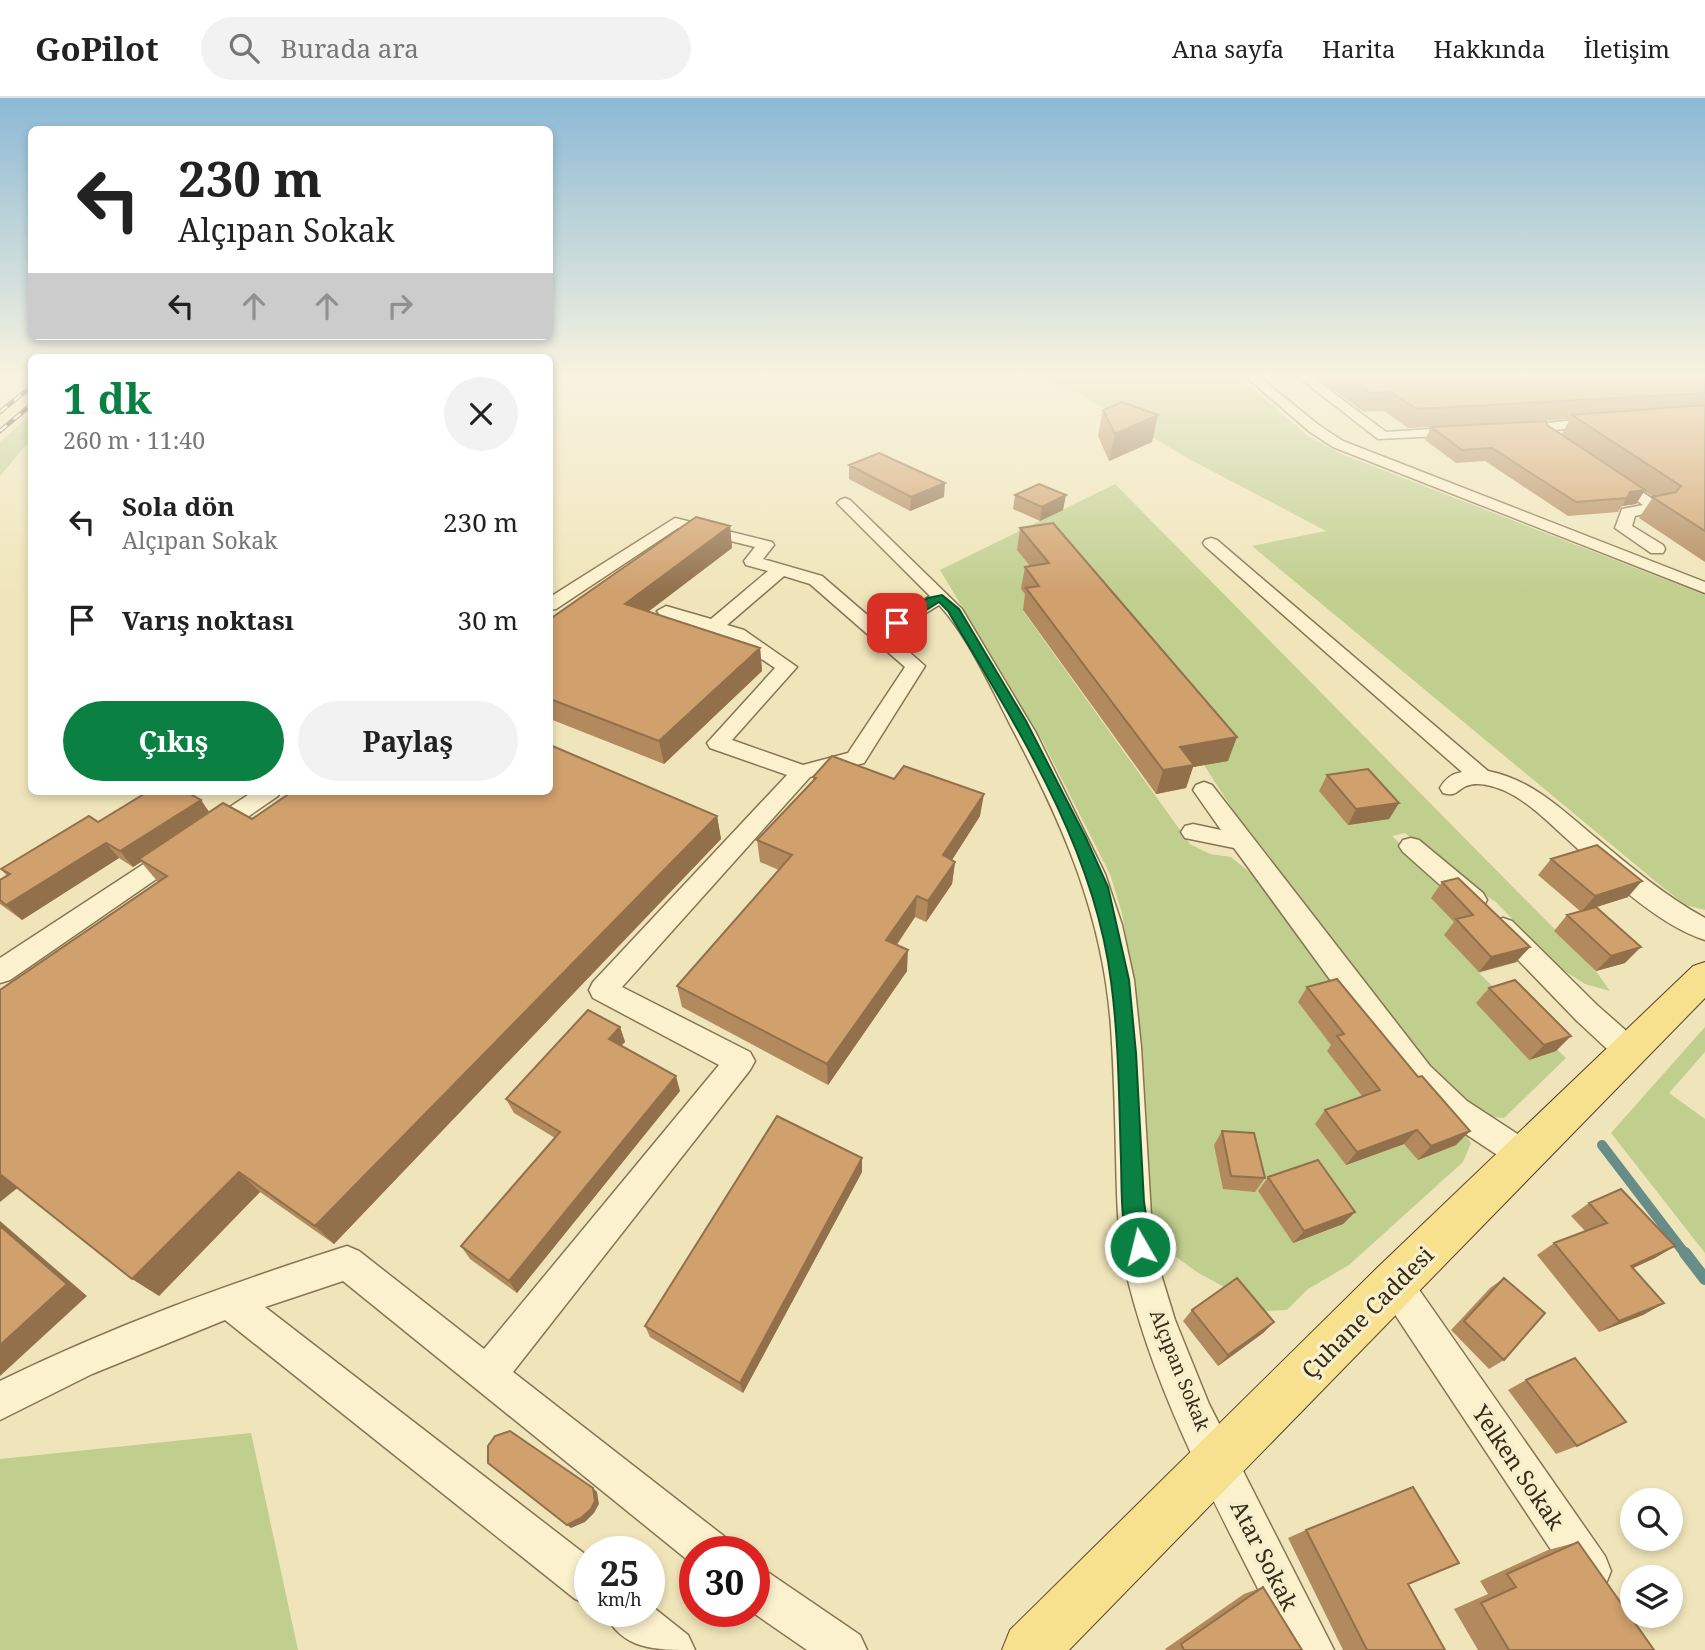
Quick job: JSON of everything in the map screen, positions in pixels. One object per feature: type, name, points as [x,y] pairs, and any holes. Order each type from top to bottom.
[{"type":"main road","name":"Çuhane Caddesi","points":[[1030,1650],[1394,1283],[1705,976]]},
{"type":"street","points":[[1349,448],[1705,589]]},
{"type":"street","points":[[1570,448],[1580,455]]},
{"type":"street","points":[[1602,470],[1657,507],[1628,512],[1623,528],[1657,549]]},
{"type":"street","name":"Alçıpan Sokak","points":[[845,503],[953,609],[1020,721],[1100,887],[1120,980],[1127,1053],[1133,1202],[1143,1269],[1170,1355],[1217,1461]]},
{"type":"street","points":[[487,1375],[740,1061],[603,990],[802,772],[856,758],[915,666],[816,580],[752,562],[765,545],[675,523],[553,603]]},
{"type":"street","points":[[1211,544],[1481,777]]},
{"type":"street","points":[[714,626],[780,570]]},
{"type":"street","points":[[879,634],[932,601],[942,598]]},
{"type":"street","points":[[666,611],[737,634],[787,667],[718,743],[802,772]]},
{"type":"street","points":[[1451,788],[1459,780],[1481,777],[1511,783],[1534,797],[1643,891],[1705,930]]},
{"type":"street","points":[[1204,790],[1424,1081],[1475,1125],[1525,1156]]},
{"type":"street","points":[[0,972],[264,795]]},
{"type":"street","points":[[1193,832],[1242,840]]},
{"type":"street","points":[[1411,846],[1483,908],[1587,1013],[1630,1052]]},
{"type":"street","points":[[0,1401],[80,1362],[229,1301],[347,1263],[690,1536]]},
{"type":"street","name":"Yelken Sokak","points":[[1394,1283],[1612,1604]]},
{"type":"street","points":[[229,1301],[574,1571]]},
{"type":"street","name":"Atar Sokak","points":[[1217,1461],[1312,1650]]},
{"type":"street","points":[[770,1599],[845,1650]]},
{"type":"street","points":[[644,1627],[673,1650]]},
{"type":"green space","points":[[0,448],[23,448],[0,476]]},
{"type":"green space","points":[[1171,448],[1330,448],[1705,595],[1705,910],[1686,905],[1661,886],[1252,546],[1326,531]]},
{"type":"green space","points":[[1115,484],[1596,971],[1610,991],[1585,984],[1558,967],[1496,902],[1446,870],[1405,833],[1392,836],[1525,960],[1479,973],[1566,1058],[1504,1118],[1486,1116],[1443,1085],[1251,838],[1204,765],[1228,760],[1046,586],[1022,589],[1036,609],[1023,611],[1190,844],[1210,854],[1231,857],[1258,879],[1348,1006],[1462,1128],[1471,1143],[1463,1162],[1349,1265],[1308,1289],[1287,1310],[1267,1311],[1197,1272],[1165,1249],[1152,1213],[1143,1147],[1135,1004],[1122,913],[1110,874],[1043,742],[940,570]]},
{"type":"green space","points":[[1705,1027],[1705,1052],[1669,1093],[1705,1119],[1705,1253],[1611,1133]]},
{"type":"green space","points":[[251,1433],[298,1650],[0,1650],[0,1459]]},
{"type":"building","points":[[1493,448],[1582,448],[1645,490],[1630,492],[1627,498],[1576,502]]},
{"type":"building","points":[[1623,448],[1705,448],[1705,531],[1652,497],[1676,492],[1681,486]]},
{"type":"building","points":[[879,453],[945,483],[911,497],[849,465]]},
{"type":"building","points":[[1039,484],[1066,495],[1042,507],[1015,495]]},
{"type":"building","points":[[696,517],[730,526],[625,604],[760,648],[659,741],[553,700],[553,617]]},
{"type":"building","points":[[1053,523],[1237,737],[1180,747],[1194,765],[1163,770],[1026,588],[1039,586],[1025,567],[1049,563],[1020,528]]},
{"type":"building","points":[[553,746],[717,816],[315,1226],[239,1172],[132,1279],[0,1174],[0,990],[167,876],[139,859],[223,803],[252,819],[287,795],[553,795]]},
{"type":"building","points":[[832,756],[894,779],[904,766],[984,794],[943,855],[955,862],[928,901],[917,896],[886,940],[908,950],[827,1064],[677,986],[792,855],[757,840],[816,778],[813,777]]},
{"type":"building","points":[[1368,769],[1399,803],[1356,809],[1327,775]]},
{"type":"building","points":[[142,795],[192,795],[201,800],[120,851],[106,843],[6,905],[0,900],[0,880],[10,874],[1,869],[89,816],[98,822]]},
{"type":"building","points":[[1597,845],[1642,881],[1595,896],[1551,859]]},
{"type":"building","points":[[1458,878],[1530,947],[1491,957],[1456,919],[1473,915],[1442,882]]},
{"type":"building","points":[[1596,907],[1641,947],[1611,956],[1567,915]]},
{"type":"building","points":[[1337,979],[1418,1077],[1422,1076],[1470,1131],[1431,1146],[1417,1130],[1357,1152],[1325,1110],[1380,1090],[1337,1036],[1344,1034],[1307,987]]},
{"type":"building","points":[[1515,980],[1571,1036],[1544,1045],[1489,988]]},
{"type":"building","points":[[588,1010],[620,1027],[609,1039],[676,1076],[509,1281],[461,1246],[560,1132],[506,1099]]},
{"type":"building","points":[[777,1116],[862,1158],[740,1383],[645,1326]]},
{"type":"building","points":[[1222,1131],[1254,1133],[1265,1178],[1231,1176]]},
{"type":"building","points":[[1318,1160],[1355,1212],[1304,1231],[1268,1177]]},
{"type":"building","points":[[1621,1189],[1675,1246],[1631,1266],[1664,1303],[1619,1321],[1554,1243],[1607,1223],[1589,1203]]},
{"type":"building","points":[[0,1226],[67,1284],[0,1345]]},
{"type":"building","points":[[1237,1278],[1274,1322],[1228,1355],[1192,1310]]},
{"type":"building","points":[[1504,1278],[1545,1313],[1504,1360],[1464,1321]]},
{"type":"building","points":[[1575,1358],[1626,1422],[1577,1446],[1526,1380]]},
{"type":"building","points":[[510,1431],[593,1488],[595,1501],[591,1509],[567,1525],[488,1463],[488,1446],[495,1436]]},
{"type":"building","points":[[1413,1487],[1459,1563],[1408,1584],[1445,1650],[1367,1650],[1306,1530]]},
{"type":"building","points":[[1578,1542],[1620,1602],[1620,1628],[1639,1628],[1654,1650],[1509,1650],[1481,1603],[1516,1587],[1507,1574]]},
{"type":"building","points":[[1263,1587],[1302,1650],[1184,1650],[1181,1644]]},
{"type":"waterway","points":[[1602,1145],[1686,1255]]},
{"type":"waterway","points":[[1685,1253],[1705,1279]]},
{"type":"route","points":[[897,623],[932,601],[942,598],[953,609],[1020,721],[1100,887],[1111,927],[1120,980],[1127,1053],[1133,1202],[1140,1247]]}]
